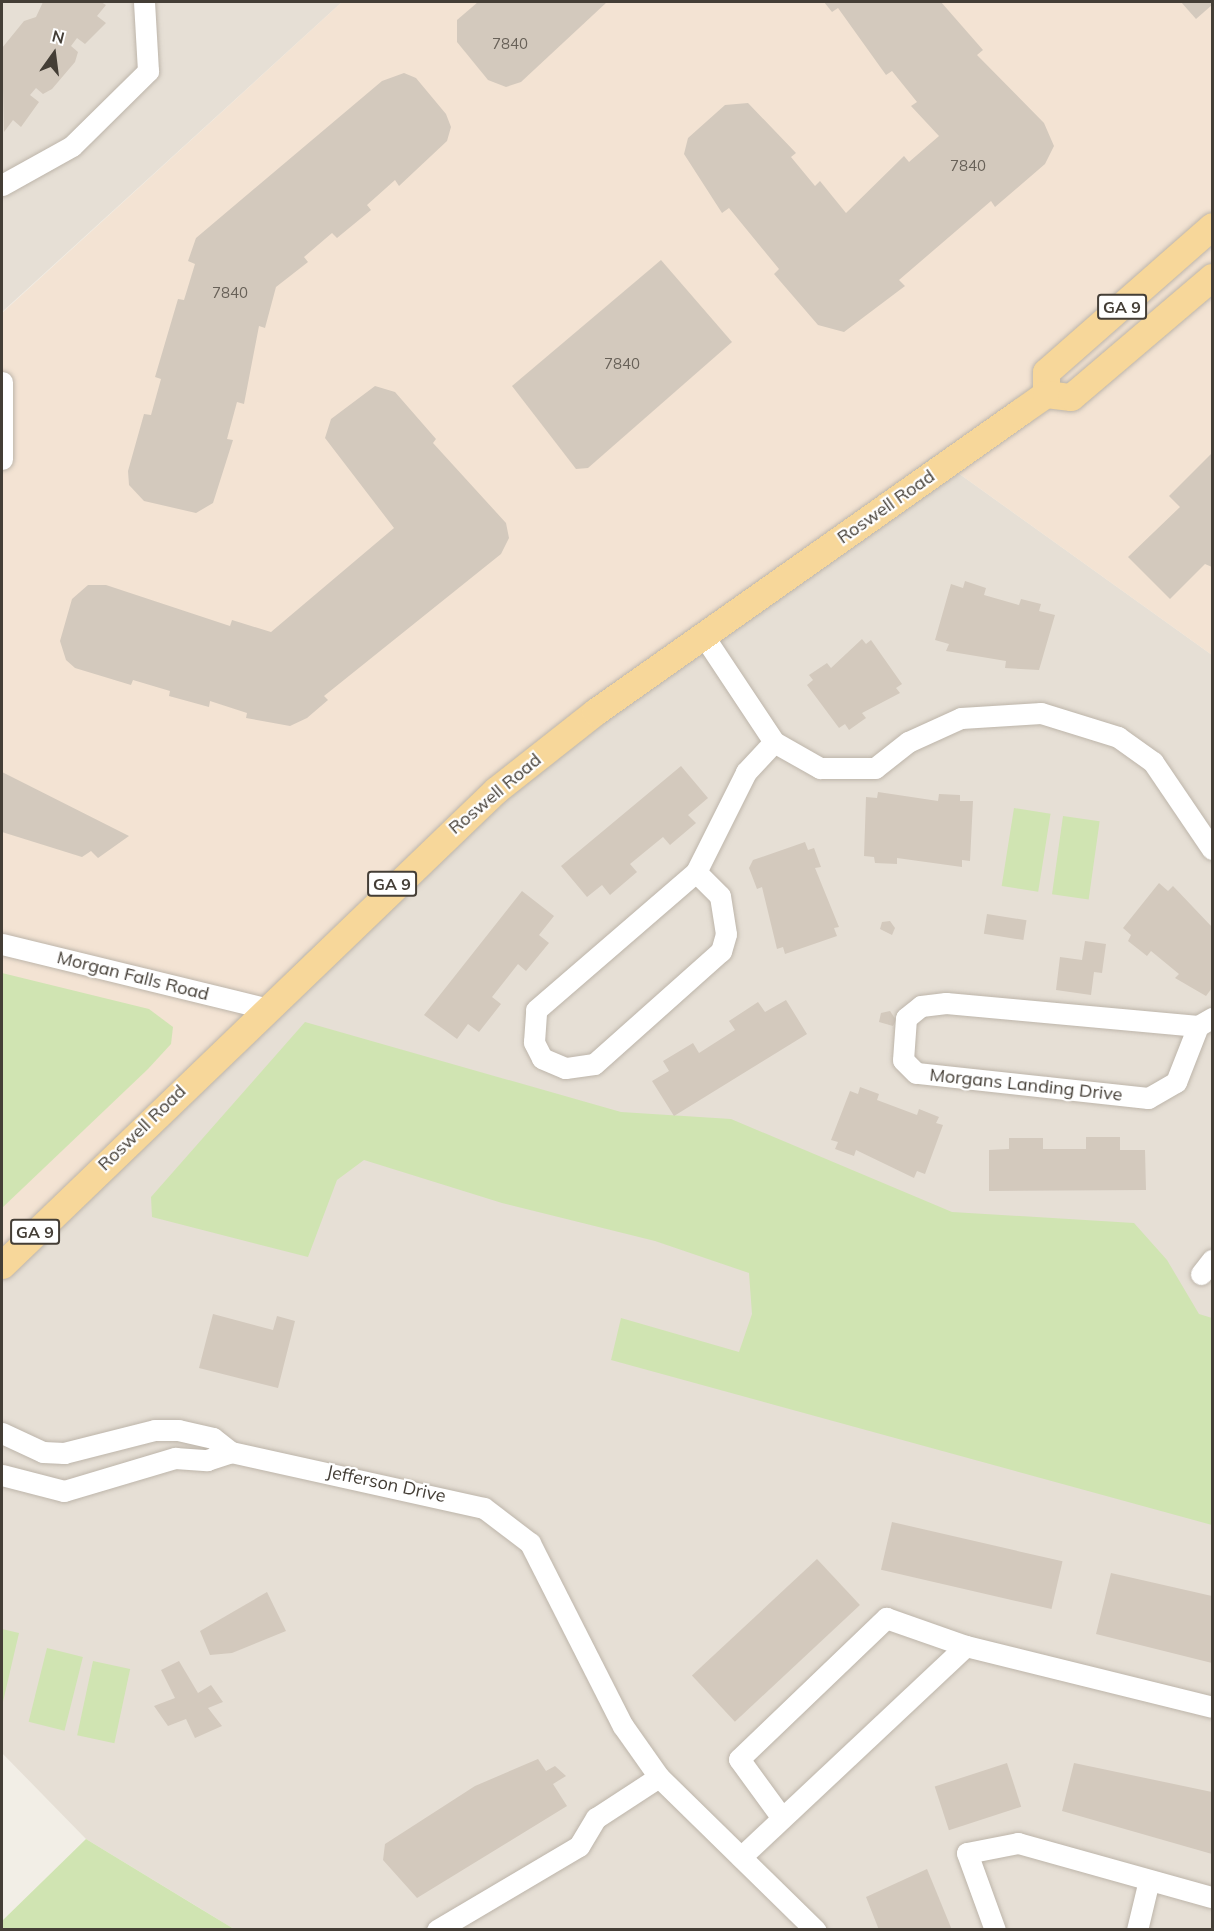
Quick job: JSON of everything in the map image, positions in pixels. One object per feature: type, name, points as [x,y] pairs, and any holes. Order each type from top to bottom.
[{"type":"main road","name":"GA 9","points":[[1212,226],[1046,372],[1046,394],[1071,397],[1212,277]]},
{"type":"main road","name":"Roswell Road","points":[[2,1265],[264,1008],[496,790],[703,635],[1046,394]]},
{"type":"street","points":[[2,185],[72,146],[148,71],[144,2]]},
{"type":"street","points":[[2,382],[2,459]]},
{"type":"street","points":[[703,635],[774,742],[820,768],[875,768],[908,742],[961,718],[1041,713],[1118,737],[1153,762],[1212,849]]},
{"type":"street","points":[[696,872],[720,897],[726,934],[721,951],[594,1064],[566,1068],[542,1058],[534,1042],[536,1010],[696,872],[746,772],[774,742]]},
{"type":"street","name":"Morgan Falls Road","points":[[2,944],[264,1008]]},
{"type":"street","name":"Morgans Landing Drive","points":[[946,1003],[1205,1022],[1176,1082],[1148,1098],[916,1073],[903,1060],[906,1018],[921,1006],[946,1003]]},
{"type":"street","name":"Jefferson Drive","points":[[2,1433],[43,1452],[64,1454],[155,1430],[178,1430],[213,1438],[231,1452],[484,1508],[530,1543],[623,1726],[659,1777]]},
{"type":"street","name":"Jefferson Drive","points":[[2,1475],[64,1491],[175,1458],[207,1460],[231,1452]]},
{"type":"street","points":[[782,1818],[738,1759],[886,1618],[966,1646],[1212,1707]]},
{"type":"street","points":[[741,1857],[966,1646]]},
{"type":"street","points":[[437,1929],[579,1846],[596,1818],[659,1777],[815,1929]]},
{"type":"street","points":[[995,1929],[967,1853],[1018,1843],[1212,1897]]},
{"type":"street","points":[[1137,1929],[1149,1880]]},
{"type":"shaded area","points":[[2,2],[342,2],[2,312]]},
{"type":"shaded area","points":[[342,2],[1212,2],[1212,655],[933,455],[304,954],[135,1151],[2,1272],[2,313]]},
{"type":"shaded area","points":[[933,455],[1212,655],[1212,1929],[234,1929],[86,1839],[2,1753],[2,1272],[135,1151],[304,954]]},
{"type":"green space","points":[[1014,808],[1051,814],[1038,892],[1002,886]]},
{"type":"green space","points":[[1063,816],[1100,821],[1089,899],[1052,894]]},
{"type":"green space","points":[[2,973],[149,1009],[173,1027],[171,1044],[148,1069],[2,1208]]},
{"type":"green space","points":[[305,1022],[621,1112],[731,1119],[952,1212],[1134,1223],[1167,1260],[1199,1314],[1212,1318],[1212,1525],[611,1360],[621,1318],[739,1352],[752,1314],[749,1273],[655,1241],[502,1203],[364,1160],[337,1180],[308,1257],[152,1217],[151,1197]]},
{"type":"green space","points":[[2,1629],[19,1633],[2,1706]]},
{"type":"green space","points":[[47,1648],[83,1657],[65,1731],[29,1722]]},
{"type":"green space","points":[[93,1661],[130,1669],[114,1743],[77,1735]]},
{"type":"green space","points":[[86,1839],[234,1929],[2,1929],[2,1921]]},
{"type":"building","points":[[43,2],[101,2],[106,5],[97,16],[106,23],[85,44],[77,38],[71,46],[78,52],[75,62],[52,89],[43,94],[36,88],[30,95],[39,102],[21,127],[13,120],[4,132],[2,48],[24,21],[36,17]]},
{"type":"building","points":[[478,2],[607,2],[521,82],[506,87],[488,80],[457,42],[457,20]]},
{"type":"building","points":[[824,2],[941,2],[983,50],[977,55],[1044,123],[1054,146],[1045,164],[995,207],[991,201],[899,280],[905,286],[844,332],[818,325],[774,274],[779,269],[729,208],[722,213],[684,154],[688,138],[725,105],[748,103],[796,153],[791,157],[815,186],[820,181],[846,213],[904,156],[909,162],[939,136],[911,106],[917,102],[892,71],[886,75],[838,8],[832,12]]},
{"type":"building","points":[[1181,2],[1212,2],[1212,5],[1196,19]]},
{"type":"building","points":[[404,73],[416,78],[446,114],[451,127],[447,141],[399,186],[395,180],[367,205],[371,210],[337,238],[332,233],[304,257],[308,262],[276,287],[265,328],[259,326],[244,404],[237,402],[227,439],[233,440],[213,503],[196,513],[144,501],[129,485],[128,471],[144,414],[151,415],[161,379],[155,377],[178,299],[184,300],[195,264],[188,261],[196,238],[382,81]]},
{"type":"building","points":[[661,260],[732,342],[588,468],[576,469],[512,386]]},
{"type":"building","points":[[375,386],[395,392],[436,439],[433,443],[506,523],[509,538],[501,554],[324,696],[328,700],[307,718],[290,726],[246,718],[247,713],[210,701],[209,707],[169,696],[170,691],[133,680],[131,685],[75,668],[66,660],[60,641],[72,599],[88,585],[106,585],[230,626],[232,620],[271,632],[394,528],[325,438],[331,419]]},
{"type":"building","points":[[1212,453],[1212,567],[1205,564],[1170,599],[1128,557],[1180,507],[1169,496]]},
{"type":"building","points":[[965,581],[986,588],[984,595],[1019,605],[1021,599],[1041,604],[1039,611],[1055,615],[1039,670],[1005,668],[1006,661],[946,651],[949,644],[935,640],[951,584],[963,588]]},
{"type":"building","points":[[862,639],[866,644],[871,640],[902,684],[896,688],[900,693],[862,713],[866,718],[849,730],[845,724],[839,728],[807,685],[813,680],[809,675],[827,663],[831,668]]},
{"type":"building","points":[[681,766],[708,798],[688,815],[696,823],[670,845],[663,837],[630,864],[637,872],[610,895],[602,885],[587,897],[561,866]]},
{"type":"building","points":[[2,772],[129,836],[98,858],[91,851],[82,857],[2,832]]},
{"type":"building","points":[[878,792],[938,801],[939,794],[960,795],[960,801],[973,801],[970,861],[962,860],[962,867],[897,858],[897,864],[875,863],[874,857],[864,856],[866,797],[877,798]]},
{"type":"building","points":[[805,842],[808,850],[814,848],[821,867],[815,868],[839,927],[834,928],[837,936],[785,954],[783,947],[777,949],[762,887],[757,889],[749,868],[753,860]]},
{"type":"building","points":[[1159,883],[1168,891],[1173,886],[1212,927],[1212,988],[1206,996],[1175,978],[1179,974],[1151,951],[1147,956],[1128,941],[1131,935],[1123,928]]},
{"type":"building","points":[[522,891],[554,916],[539,935],[549,943],[526,971],[518,964],[492,997],[501,1004],[479,1032],[468,1024],[457,1039],[424,1015]]},
{"type":"building","points":[[987,914],[1027,920],[1023,940],[984,934]]},
{"type":"building","points":[[890,921],[895,928],[892,935],[880,929],[882,922]]},
{"type":"building","points":[[1085,941],[1106,944],[1102,973],[1094,972],[1091,995],[1056,990],[1060,957],[1082,960]]},
{"type":"building","points":[[786,1000],[807,1034],[674,1116],[652,1081],[669,1071],[663,1061],[693,1043],[699,1053],[735,1030],[729,1021],[758,1002],[765,1012]]},
{"type":"building","points":[[890,1011],[896,1020],[893,1026],[879,1022],[881,1013]]},
{"type":"building","points":[[860,1087],[879,1094],[877,1100],[917,1115],[919,1109],[939,1117],[936,1123],[943,1125],[925,1174],[917,1171],[914,1178],[856,1150],[854,1156],[835,1149],[838,1142],[831,1140],[850,1091],[858,1094]]},
{"type":"building","points":[[1086,1137],[1120,1137],[1120,1150],[1145,1150],[1146,1190],[989,1191],[989,1150],[1009,1149],[1009,1138],[1043,1138],[1043,1149],[1086,1149]]},
{"type":"building","points":[[213,1314],[273,1330],[277,1316],[295,1321],[278,1388],[199,1368]]},
{"type":"building","points":[[892,1522],[1063,1561],[1051,1609],[881,1570]]},
{"type":"building","points":[[817,1559],[860,1605],[735,1722],[692,1676]]},
{"type":"building","points":[[1111,1573],[1212,1596],[1212,1663],[1096,1634]]},
{"type":"building","points":[[267,1592],[286,1631],[232,1653],[210,1655],[200,1631]]},
{"type":"building","points":[[179,1661],[198,1693],[211,1685],[223,1702],[208,1708],[222,1726],[195,1738],[186,1719],[168,1726],[154,1706],[175,1698],[161,1670]]},
{"type":"building","points":[[538,1759],[546,1771],[555,1766],[566,1776],[553,1784],[567,1806],[417,1898],[383,1860],[385,1844],[475,1786]]},
{"type":"building","points":[[1007,1763],[1021,1807],[949,1830],[935,1786]]},
{"type":"building","points":[[1074,1763],[1212,1792],[1212,1854],[1062,1811]]},
{"type":"building","points":[[927,1869],[952,1930],[879,1930],[866,1897]]}]
